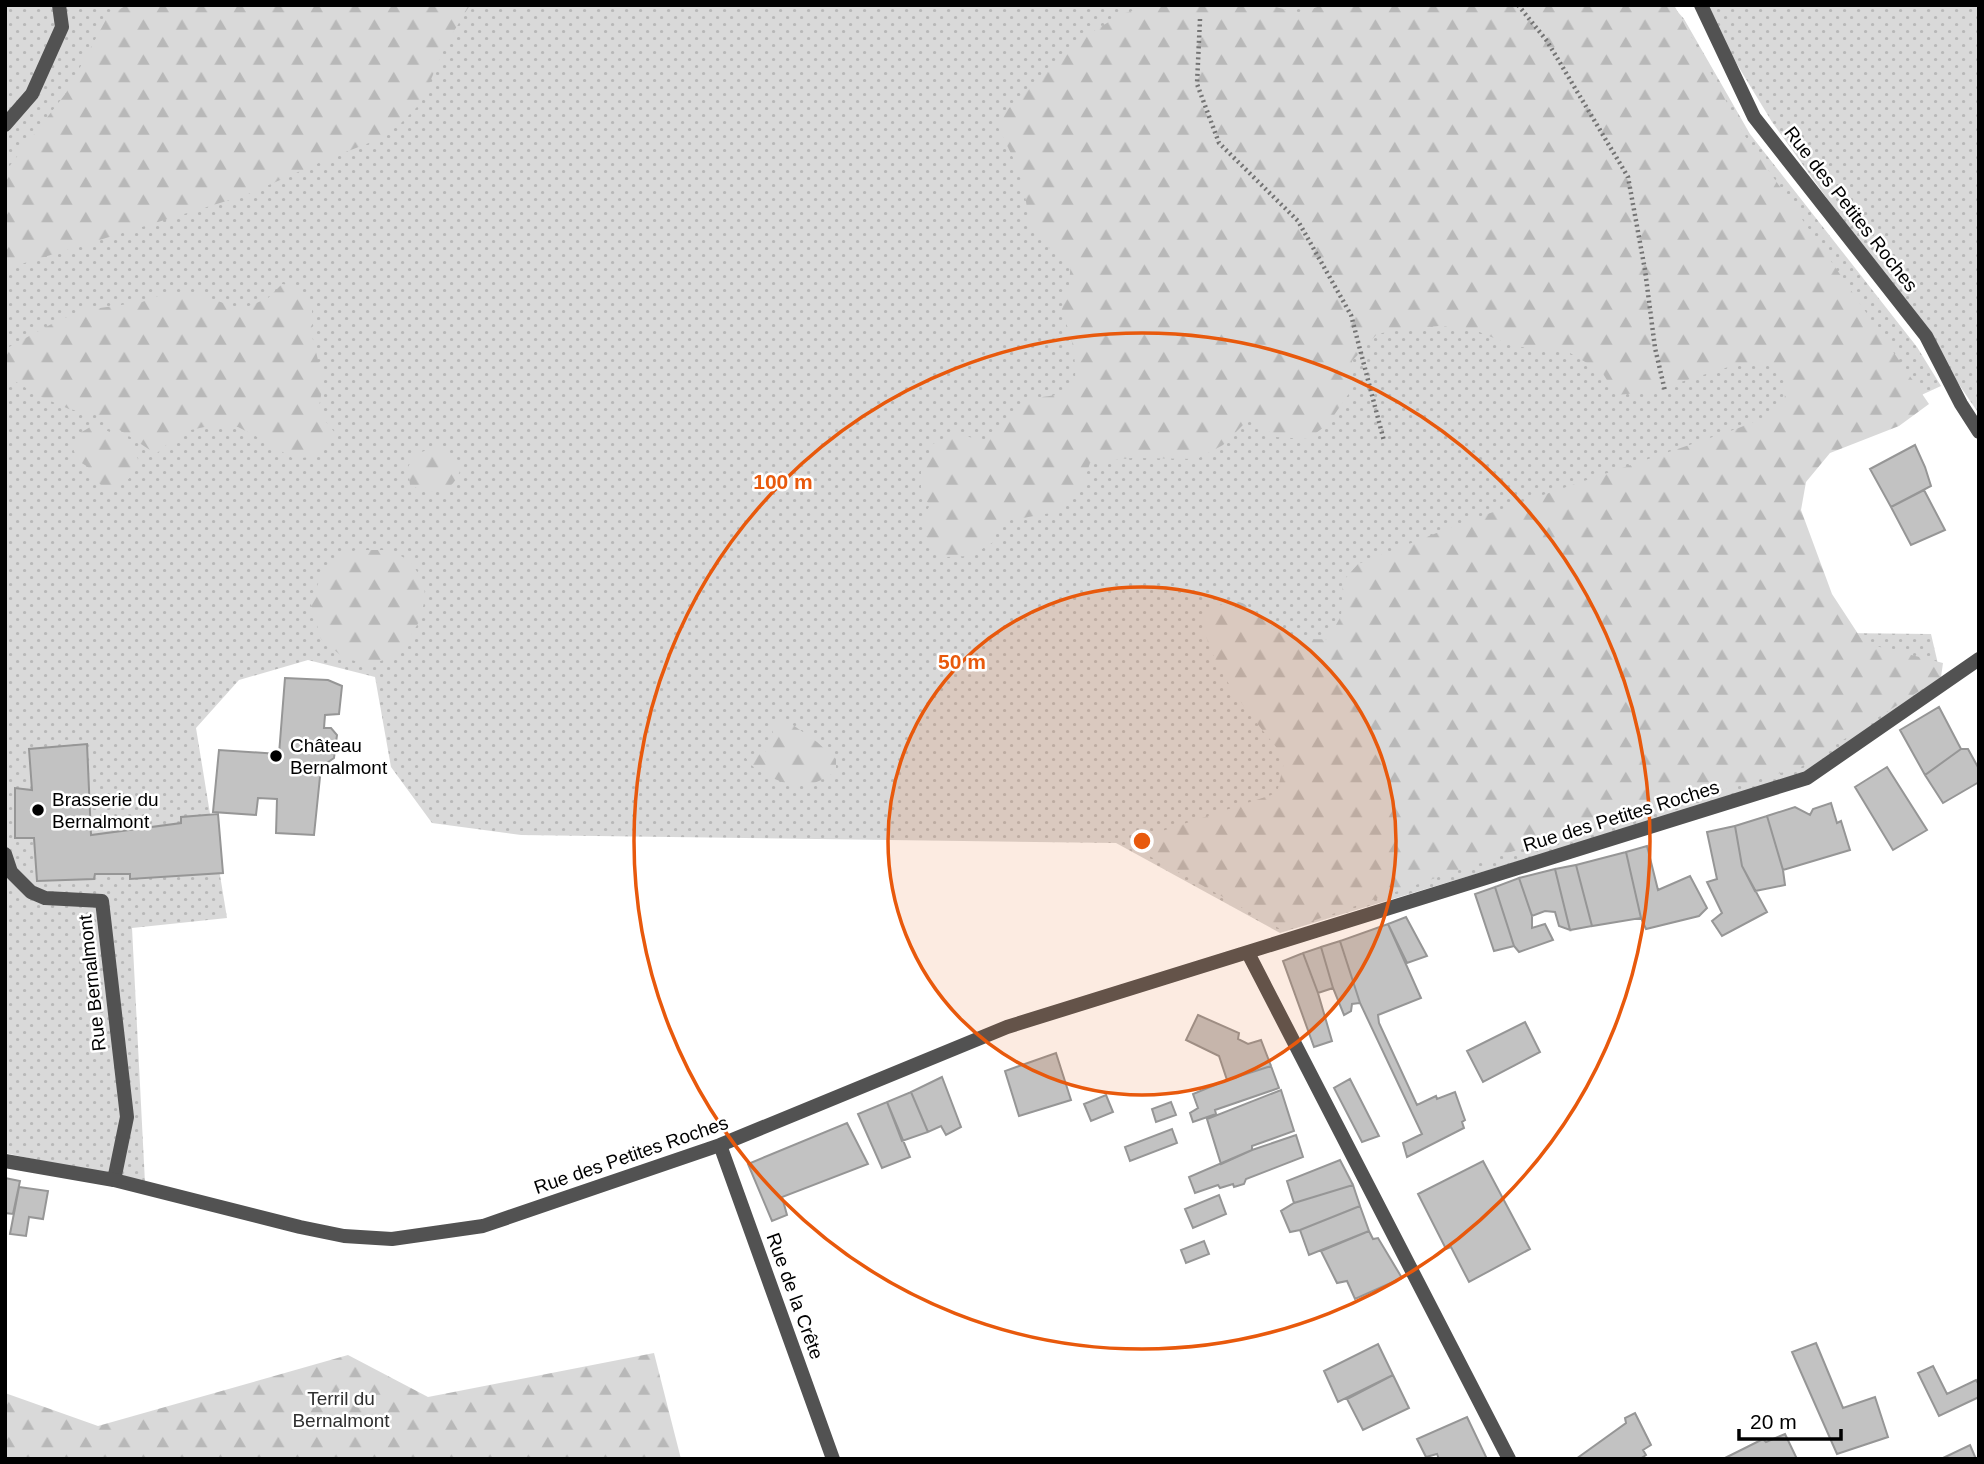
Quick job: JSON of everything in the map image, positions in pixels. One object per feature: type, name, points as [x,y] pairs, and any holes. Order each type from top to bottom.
[{"type":"street","points":[[5,125],[32,94],[37,83],[62,27],[59,5]]},
{"type":"street","name":"Rue des Petites Roches","points":[[1701,5],[1754,117],[1926,335],[1961,404],[1979,432]]},
{"type":"street","name":"Rue des Petites Roches","points":[[5,1161],[114,1180],[344,1236],[392,1239],[483,1226],[720,1146],[1007,1027],[1807,778],[1979,659]]},
{"type":"street","name":"Rue Bernalmont","points":[[5,854],[11,872],[30,892],[45,898],[103,901],[127,1117],[114,1180]]},
{"type":"street","points":[[1248,953],[1509,1459]]},
{"type":"street","name":"Rue de la Crête","points":[[720,1146],[833,1459]]},
{"type":"path","points":[[1518,5],[1547,41],[1628,177],[1645,270],[1655,348],[1665,391]]},
{"type":"path","points":[[1200,19],[1197,84],[1219,143],[1298,221],[1351,315],[1384,441]]},
{"type":"green space","points":[[5,5],[1672,5],[1684,19],[1750,134],[1917,347],[1941,386],[1797,452],[1789,580],[1839,633],[1931,634],[1941,677],[1804,775],[1280,933],[1116,843],[521,835],[432,823],[391,767],[375,677],[308,660],[239,680],[196,728],[227,918],[132,928],[145,1183],[5,1153]]},
{"type":"green space","points":[[127,5],[470,5],[446,44],[421,103],[398,126],[369,143],[246,195],[5,269],[5,172],[66,93],[108,16]]},
{"type":"green space","points":[[1150,5],[1267,5],[1300,13],[1323,5],[1674,5],[1745,136],[1929,404],[1899,426],[1830,453],[1806,482],[1801,510],[1832,594],[1864,643],[1943,663],[1941,677],[1801,767],[1504,854],[1284,931],[1126,843],[1277,793],[1285,758],[1234,692],[1214,657],[1201,618],[1218,606],[1231,601],[1238,602],[1253,609],[1285,633],[1303,638],[1328,639],[1341,616],[1343,581],[1358,564],[1467,521],[1766,417],[1784,404],[1787,375],[1767,362],[1738,364],[1649,392],[1616,395],[1602,372],[1570,353],[1513,346],[1472,329],[1439,326],[1377,334],[1352,361],[1352,389],[1328,424],[1308,439],[1275,437],[1252,416],[1223,445],[1197,459],[1132,458],[1090,463],[1081,490],[1056,512],[1000,522],[992,543],[970,556],[947,557],[933,548],[926,536],[922,519],[930,505],[921,495],[921,470],[933,444],[955,432],[981,441],[999,432],[1009,414],[1029,399],[1056,395],[1075,383],[1073,346],[1061,312],[1069,286],[1071,260],[1049,248],[1029,221],[1022,176],[995,121],[1087,35],[1122,14]]},
{"type":"green space","points":[[1701,5],[1979,5],[1979,414],[1772,122]]},
{"type":"green space","points":[[282,284],[297,286],[312,306],[312,336],[324,379],[318,412],[336,434],[316,456],[294,459],[238,427],[209,426],[181,432],[156,454],[97,415],[69,409],[39,396],[5,375],[7,348],[59,320],[86,310],[142,302],[166,293],[199,295],[242,309],[268,298]]},
{"type":"green space","points":[[92,426],[104,429],[128,442],[138,459],[128,479],[107,490],[94,479],[88,467],[77,460],[73,448],[80,433]]},
{"type":"green space","points":[[437,447],[457,459],[461,468],[453,484],[434,492],[410,485],[408,467],[415,454]]},
{"type":"green space","points":[[356,550],[391,550],[411,562],[424,583],[425,599],[419,622],[399,654],[370,665],[344,658],[321,639],[311,604],[320,578],[338,558]]},
{"type":"green space","points":[[769,723],[790,723],[817,742],[836,759],[836,771],[810,784],[794,785],[777,780],[755,768],[746,758],[769,750],[774,735]]},
{"type":"green space","name":"Terril du Bernalmont","points":[[654,1353],[681,1459],[5,1459],[5,1393],[98,1426],[348,1355],[428,1397]]},
{"type":"building","points":[[1915,445],[1931,486],[1891,507],[1870,469]]},
{"type":"building","points":[[1924,490],[1945,530],[1911,545],[1891,507]]},
{"type":"building","name":"Château Bernalmont","points":[[285,678],[328,680],[342,686],[339,714],[325,715],[324,728],[331,728],[337,735],[334,758],[321,767],[314,835],[276,833],[277,799],[258,798],[256,815],[213,812],[219,750],[279,754]]},
{"type":"building","points":[[1939,707],[1961,749],[1925,775],[1900,730]]},
{"type":"building","points":[[87,744],[91,835],[181,823],[181,817],[218,814],[223,873],[130,879],[130,874],[95,874],[94,879],[37,881],[34,838],[15,838],[15,788],[32,790],[29,749]]},
{"type":"building","points":[[1961,749],[1968,749],[1979,769],[1979,782],[1943,803],[1925,775]]},
{"type":"building","points":[[1887,767],[1927,830],[1893,850],[1855,787]]},
{"type":"building","points":[[1831,803],[1837,823],[1841,821],[1850,850],[1783,870],[1767,816],[1795,807],[1810,815],[1813,809]]},
{"type":"building","points":[[1767,816],[1785,885],[1755,891],[1742,866],[1735,826]]},
{"type":"building","points":[[1735,826],[1742,866],[1767,912],[1722,936],[1712,921],[1722,913],[1707,882],[1717,879],[1707,832]]},
{"type":"building","points":[[1647,846],[1658,890],[1690,876],[1707,908],[1699,916],[1646,929],[1626,852]]},
{"type":"building","points":[[1626,852],[1641,918],[1592,926],[1576,865]]},
{"type":"building","points":[[1576,865],[1592,926],[1570,930],[1555,869]]},
{"type":"building","points":[[1555,869],[1570,930],[1559,926],[1555,912],[1545,911],[1532,916],[1519,878]]},
{"type":"building","points":[[1519,878],[1532,916],[1532,928],[1545,924],[1553,940],[1519,952],[1514,946],[1495,887]]},
{"type":"building","points":[[1495,887],[1514,946],[1494,951],[1475,894]]},
{"type":"building","points":[[1406,917],[1427,956],[1407,963],[1388,924]]},
{"type":"building","points":[[1388,924],[1421,998],[1378,1015],[1379,1023],[1417,1105],[1436,1096],[1437,1099],[1455,1092],[1465,1120],[1462,1122],[1464,1128],[1407,1157],[1403,1143],[1422,1134],[1360,1003],[1340,941]]},
{"type":"building","points":[[1340,941],[1360,1003],[1352,1004],[1351,1011],[1344,1015],[1321,947]]},
{"type":"building","points":[[1321,947],[1333,988],[1318,993],[1303,953]]},
{"type":"building","points":[[1303,953],[1332,1041],[1314,1047],[1283,961]]},
{"type":"building","points":[[1198,1015],[1239,1033],[1238,1039],[1248,1044],[1261,1040],[1271,1066],[1227,1080],[1219,1056],[1186,1040]]},
{"type":"building","points":[[1525,1022],[1540,1052],[1483,1082],[1467,1051]]},
{"type":"building","points":[[1056,1053],[1071,1100],[1019,1116],[1005,1071]]},
{"type":"building","points":[[1271,1066],[1279,1088],[1215,1110],[1216,1114],[1193,1122],[1190,1113],[1198,1108],[1193,1094]]},
{"type":"building","points":[[942,1077],[961,1127],[946,1135],[941,1126],[928,1132],[911,1092]]},
{"type":"building","points":[[1350,1079],[1379,1136],[1362,1142],[1334,1088]]},
{"type":"building","points":[[1281,1090],[1294,1131],[1252,1146],[1252,1150],[1221,1164],[1207,1119]]},
{"type":"building","points":[[911,1092],[928,1132],[902,1141],[887,1102]]},
{"type":"building","points":[[1106,1095],[1113,1112],[1091,1121],[1084,1104]]},
{"type":"building","points":[[887,1102],[910,1157],[882,1168],[858,1114]]},
{"type":"building","points":[[1171,1102],[1176,1115],[1156,1122],[1152,1109]]},
{"type":"building","points":[[847,1123],[868,1164],[782,1197],[787,1215],[772,1221],[748,1164]]},
{"type":"building","points":[[1172,1129],[1177,1143],[1130,1161],[1125,1147]]},
{"type":"building","points":[[1296,1135],[1303,1157],[1246,1179],[1244,1184],[1220,1188],[1218,1185],[1195,1193],[1189,1177],[1252,1150]]},
{"type":"building","points":[[1340,1160],[1353,1185],[1294,1203],[1287,1181]]},
{"type":"building","points":[[1483,1161],[1530,1249],[1469,1282],[1451,1247],[1446,1249],[1418,1194]]},
{"type":"building","points":[[5,1178],[20,1181],[13,1214],[5,1213]]},
{"type":"building","points":[[1353,1185],[1360,1206],[1290,1232],[1281,1211],[1294,1203]]},
{"type":"building","points":[[19,1187],[48,1191],[43,1219],[29,1217],[26,1236],[10,1234]]},
{"type":"building","points":[[1219,1195],[1226,1214],[1193,1228],[1185,1209]]},
{"type":"building","points":[[1360,1206],[1369,1231],[1309,1255],[1300,1230]]},
{"type":"building","points":[[1369,1231],[1373,1239],[1378,1238],[1402,1278],[1355,1299],[1347,1281],[1337,1283],[1321,1251]]},
{"type":"building","points":[[1204,1241],[1209,1254],[1186,1263],[1181,1250]]},
{"type":"building","points":[[1816,1343],[1843,1408],[1875,1397],[1888,1437],[1837,1454],[1792,1352]]},
{"type":"building","points":[[1378,1344],[1393,1375],[1338,1402],[1324,1371]]},
{"type":"building","points":[[1933,1366],[1947,1394],[1976,1380],[1979,1397],[1939,1416],[1918,1373]]},
{"type":"building","points":[[1393,1375],[1409,1408],[1363,1430],[1347,1399]]},
{"type":"building","points":[[1635,1413],[1651,1445],[1643,1450],[1646,1455],[1640,1459],[1576,1459],[1626,1423],[1625,1418]]},
{"type":"building","points":[[1467,1417],[1487,1459],[1439,1459],[1437,1454],[1426,1457],[1417,1439]]},
{"type":"building","points":[[1785,1434],[1797,1459],[1723,1459],[1763,1439],[1766,1442]]},
{"type":"building","points":[[1970,1445],[1976,1459],[1941,1459]]},
{"type":"place","name":"Château Bernalmont","points":[[276,756]]},
{"type":"place","name":"Brasserie du Bernalmont","points":[[38,810]]}]
